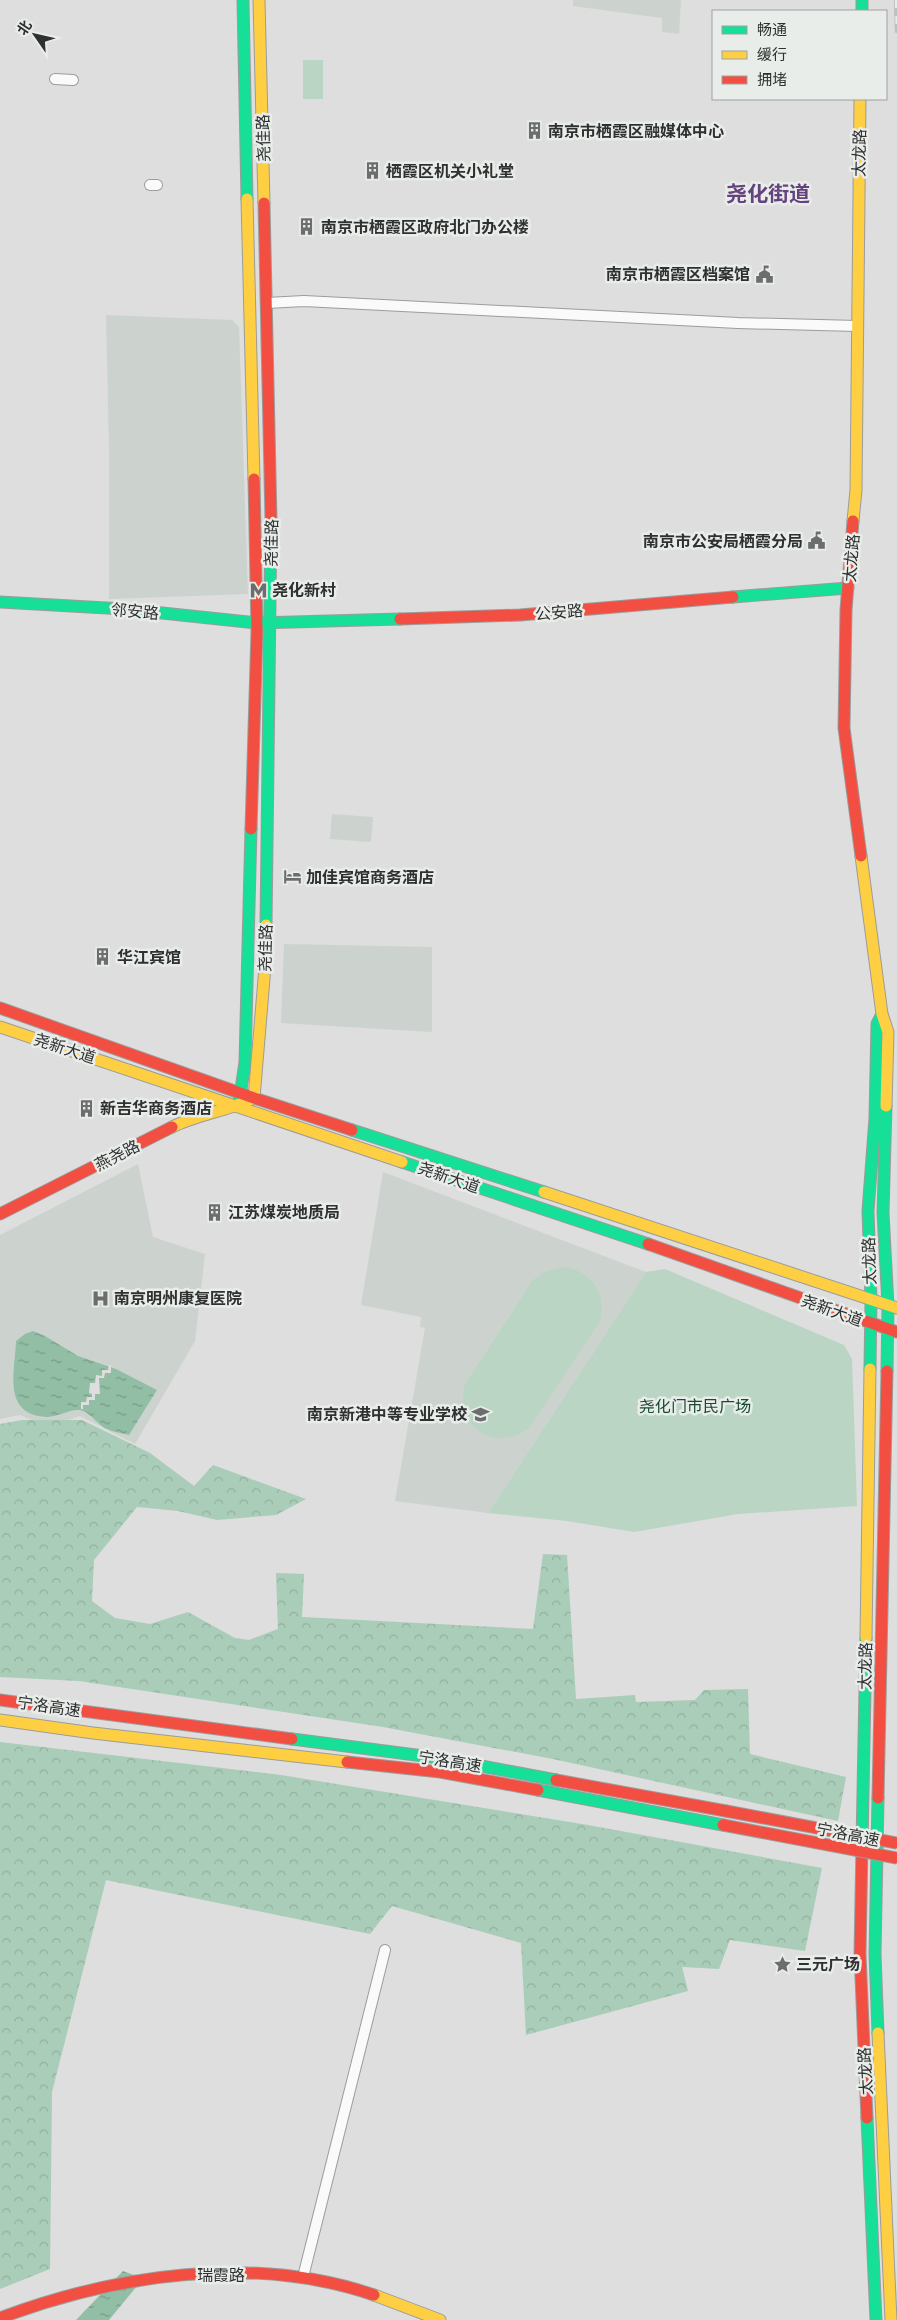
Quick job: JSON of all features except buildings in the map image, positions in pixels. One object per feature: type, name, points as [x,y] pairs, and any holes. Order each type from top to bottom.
[{"type":"main road","name":"尧佳路","points":[[238,1106],[242,1093],[245,1062],[257,623],[243,0]]},
{"type":"main road","name":"尧佳路","points":[[254,1098],[265,966],[271,512],[259,0]]},
{"type":"main road","name":"太龙路","points":[[860,100],[856,490],[848,588],[844,728],[882,1014],[888,1032],[883,1213],[893,1307],[875,1954],[891,2320]]},
{"type":"main road","name":"公安路","points":[[270,623],[520,616],[848,588]]},
{"type":"main road","name":"邻安路","points":[[0,602],[124,609],[270,623]]},
{"type":"main road","name":"尧新大道","points":[[0,1008],[254,1098],[893,1307]]},
{"type":"main road","name":"太龙路","points":[[876,2320],[860,1954],[871,1299],[868,1211],[875,1118],[877,1024],[882,1014]]},
{"type":"main road","name":"尧新大道","points":[[0,1027],[666,1250],[870,1324],[892,1330]]},
{"type":"main road","points":[[238,1106],[254,1098]]},
{"type":"main road","name":"燕尧路","points":[[0,1214],[188,1119],[238,1106]]},
{"type":"main road","name":"宁洛高速","points":[[0,1700],[439,1758],[897,1843]]},
{"type":"main road","name":"宁洛高速","points":[[0,1720],[93,1733],[440,1772],[897,1858]]},
{"type":"main road","points":[[0,1728],[93,1733]]},
{"type":"main road","name":"瑞霞路","points":[[0,2318],[48,2302],[153,2278],[226,2274],[303,2277],[388,2301],[440,2320]]},
{"type":"street","points":[[55,79],[73,80]]},
{"type":"street","points":[[267,303],[304,301],[708,322],[857,326]]},
{"type":"street","points":[[303,2277],[385,1950]]},
{"type":"shaded area","points":[[573,0],[681,0],[679,34],[662,32],[662,18],[573,6]]},
{"type":"shaded area","points":[[106,315],[232,320],[239,327],[248,594],[109,599],[109,446]]},
{"type":"shaded area","points":[[332,814],[373,817],[371,842],[330,839]]},
{"type":"shaded area","points":[[284,944],[432,947],[432,1032],[281,1023]]},
{"type":"shaded area","name":"南京明州康复医院","points":[[138,1164],[153,1237],[205,1254],[195,1341],[135,1444],[80,1416],[62,1422],[37,1422],[20,1415],[0,1419],[0,1235]]},
{"type":"shaded area","name":"南京新港中等专业学校","points":[[383,1172],[646,1272],[488,1513],[395,1501],[425,1328],[420,1327],[421,1317],[361,1305]]},
{"type":"green space","points":[[303,60],[323,60],[323,99],[303,99]]},
{"type":"green space","points":[[564,1267],[574,1269],[583,1274],[596,1286],[600,1294],[601,1303],[599,1323],[530,1427],[517,1435],[504,1438],[491,1437],[480,1432],[471,1423],[465,1412],[463,1399],[465,1384],[533,1280],[544,1272]]},
{"type":"green space","name":"尧化门市民广场","points":[[665,1269],[844,1345],[852,1359],[857,1506],[738,1514],[634,1532],[567,1521],[488,1513],[646,1272]]},
{"type":"green space","points":[[22,1420],[82,1420],[150,1453],[194,1486],[213,1465],[306,1499],[276,1515],[217,1520],[178,1511],[137,1507],[94,1560],[92,1601],[115,1618],[150,1624],[188,1612],[235,1638],[249,1640],[278,1629],[276,1573],[304,1574],[302,1617],[533,1629],[543,1554],[567,1555],[576,1699],[635,1695],[636,1702],[695,1700],[704,1690],[748,1689],[750,1754],[846,1777],[838,1821],[553,1759],[383,1727],[79,1681],[0,1677],[0,1424]]},
{"type":"green space","points":[[0,1742],[281,1775],[588,1825],[822,1868],[805,1951],[730,1940],[719,1969],[682,1967],[688,1991],[526,2035],[521,1943],[392,1906],[370,1934],[106,1880],[52,2092],[50,2269],[0,2289]]},
{"type":"water","points":[[33,1331],[78,1356],[116,1369],[157,1390],[129,1435],[107,1429],[83,1411],[76,1410],[46,1417],[32,1414],[23,1408],[17,1400],[14,1390],[16,1341]]},
{"type":"water","points":[[123,2271],[134,2275],[137,2286],[109,2320],[76,2320]]},
{"type":"pier","points":[[109,1365],[111,1365],[111,1373],[105,1373],[104,1378],[99,1378],[100,1394],[95,1394],[95,1400],[89,1400],[89,1405],[83,1405],[83,1409],[81,1409],[81,1402],[86,1402],[87,1397],[92,1397],[92,1394],[89,1393],[90,1383],[95,1383],[96,1375],[102,1376],[102,1370],[108,1370]]},
{"type":"railway","points":[[896,0],[897,31]]},
{"type":"traffic: fast","points":[[243,0],[247,199]]},
{"type":"traffic: fast","points":[[862,0],[862,10]]},
{"type":"traffic: fast","points":[[266,925],[271,520]]},
{"type":"traffic: fast","points":[[733,597],[848,588]]},
{"type":"traffic: fast","points":[[0,602],[124,609],[257,623],[400,619]]},
{"type":"traffic: fast","points":[[239,1103],[245,1062],[251,829]]},
{"type":"traffic: fast","points":[[870,1369],[871,1299],[868,1211],[875,1118],[877,1024],[882,1014]]},
{"type":"traffic: fast","points":[[886,1106],[883,1213],[888,1305],[887,1371]]},
{"type":"traffic: fast","points":[[352,1130],[544,1192]]},
{"type":"traffic: fast","points":[[402,1162],[648,1244]]},
{"type":"traffic: fast","points":[[862,1844],[866,1638]]},
{"type":"traffic: fast","points":[[292,1739],[439,1758],[556,1780]]},
{"type":"traffic: fast","points":[[538,1790],[723,1825]]},
{"type":"traffic: fast","points":[[878,1798],[875,1954],[878,2033]]},
{"type":"traffic: fast","points":[[867,2118],[876,2320]]},
{"type":"traffic: slow","points":[[259,0],[264,203]]},
{"type":"traffic: slow","points":[[853,521],[856,490],[860,100]]},
{"type":"traffic: slow","points":[[247,199],[254,479]]},
{"type":"traffic: slow","points":[[861,856],[882,1014],[888,1032],[886,1106]]},
{"type":"traffic: slow","points":[[172,1127],[254,1098],[265,967],[266,925]]},
{"type":"traffic: slow","points":[[0,1027],[402,1162]]},
{"type":"traffic: slow","points":[[544,1192],[897,1308]]},
{"type":"traffic: slow","points":[[866,1638],[870,1369]]},
{"type":"traffic: slow","points":[[0,1720],[93,1733],[347,1762]]},
{"type":"traffic: slow","points":[[878,2033],[891,2320]]},
{"type":"traffic: slow","points":[[374,2295],[440,2320]]},
{"type":"traffic: jam","points":[[264,203],[271,520]]},
{"type":"traffic: jam","points":[[251,829],[257,631],[254,479]]},
{"type":"traffic: jam","points":[[853,521],[846,610],[844,728],[861,856]]},
{"type":"traffic: jam","points":[[400,619],[520,615],[733,597]]},
{"type":"traffic: jam","points":[[0,1008],[254,1098],[352,1130]]},
{"type":"traffic: jam","points":[[0,1214],[172,1127]]},
{"type":"traffic: jam","points":[[648,1244],[897,1332]]},
{"type":"traffic: jam","points":[[878,1798],[887,1371]]},
{"type":"traffic: jam","points":[[0,1700],[292,1739]]},
{"type":"traffic: jam","points":[[347,1762],[440,1772],[538,1790]]},
{"type":"traffic: jam","points":[[556,1780],[726,1811]]},
{"type":"traffic: jam","points":[[726,1811],[897,1843]]},
{"type":"traffic: jam","points":[[723,1825],[897,1858]]},
{"type":"traffic: jam","points":[[862,1844],[860,1954],[867,2118]]},
{"type":"traffic: jam","points":[[0,2318],[91,2290],[138,2281],[186,2275],[234,2273],[281,2275],[328,2282],[374,2295]]},
{"type":"place","name":"南京市栖霞区融媒体中心","points":[[534,131]]},
{"type":"place","name":"栖霞区机关小礼堂","points":[[372,171]]},
{"type":"place","name":"南京市栖霞区政府北门办公楼","points":[[307,227]]},
{"type":"place","name":"南京市栖霞区档案馆","points":[[764,274]]},
{"type":"place","name":"南京市公安局栖霞分局","points":[[817,541]]},
{"type":"place","name":"尧化新村","points":[[258,590]]},
{"type":"place","name":"加佳宾馆商务酒店","points":[[292,877]]},
{"type":"place","name":"华江宾馆","points":[[103,957]]},
{"type":"place","name":"新吉华商务酒店","points":[[86,1108]]},
{"type":"place","name":"江苏煤炭地质局","points":[[214,1212]]},
{"type":"place","name":"南京明州康复医院","points":[[100,1298]]},
{"type":"place","name":"南京新港中等专业学校","points":[[481,1414]]},
{"type":"place","name":"三元广场","points":[[782,1964]]},
{"type":"district","name":"尧化街道","points":[[768,193]]}]
